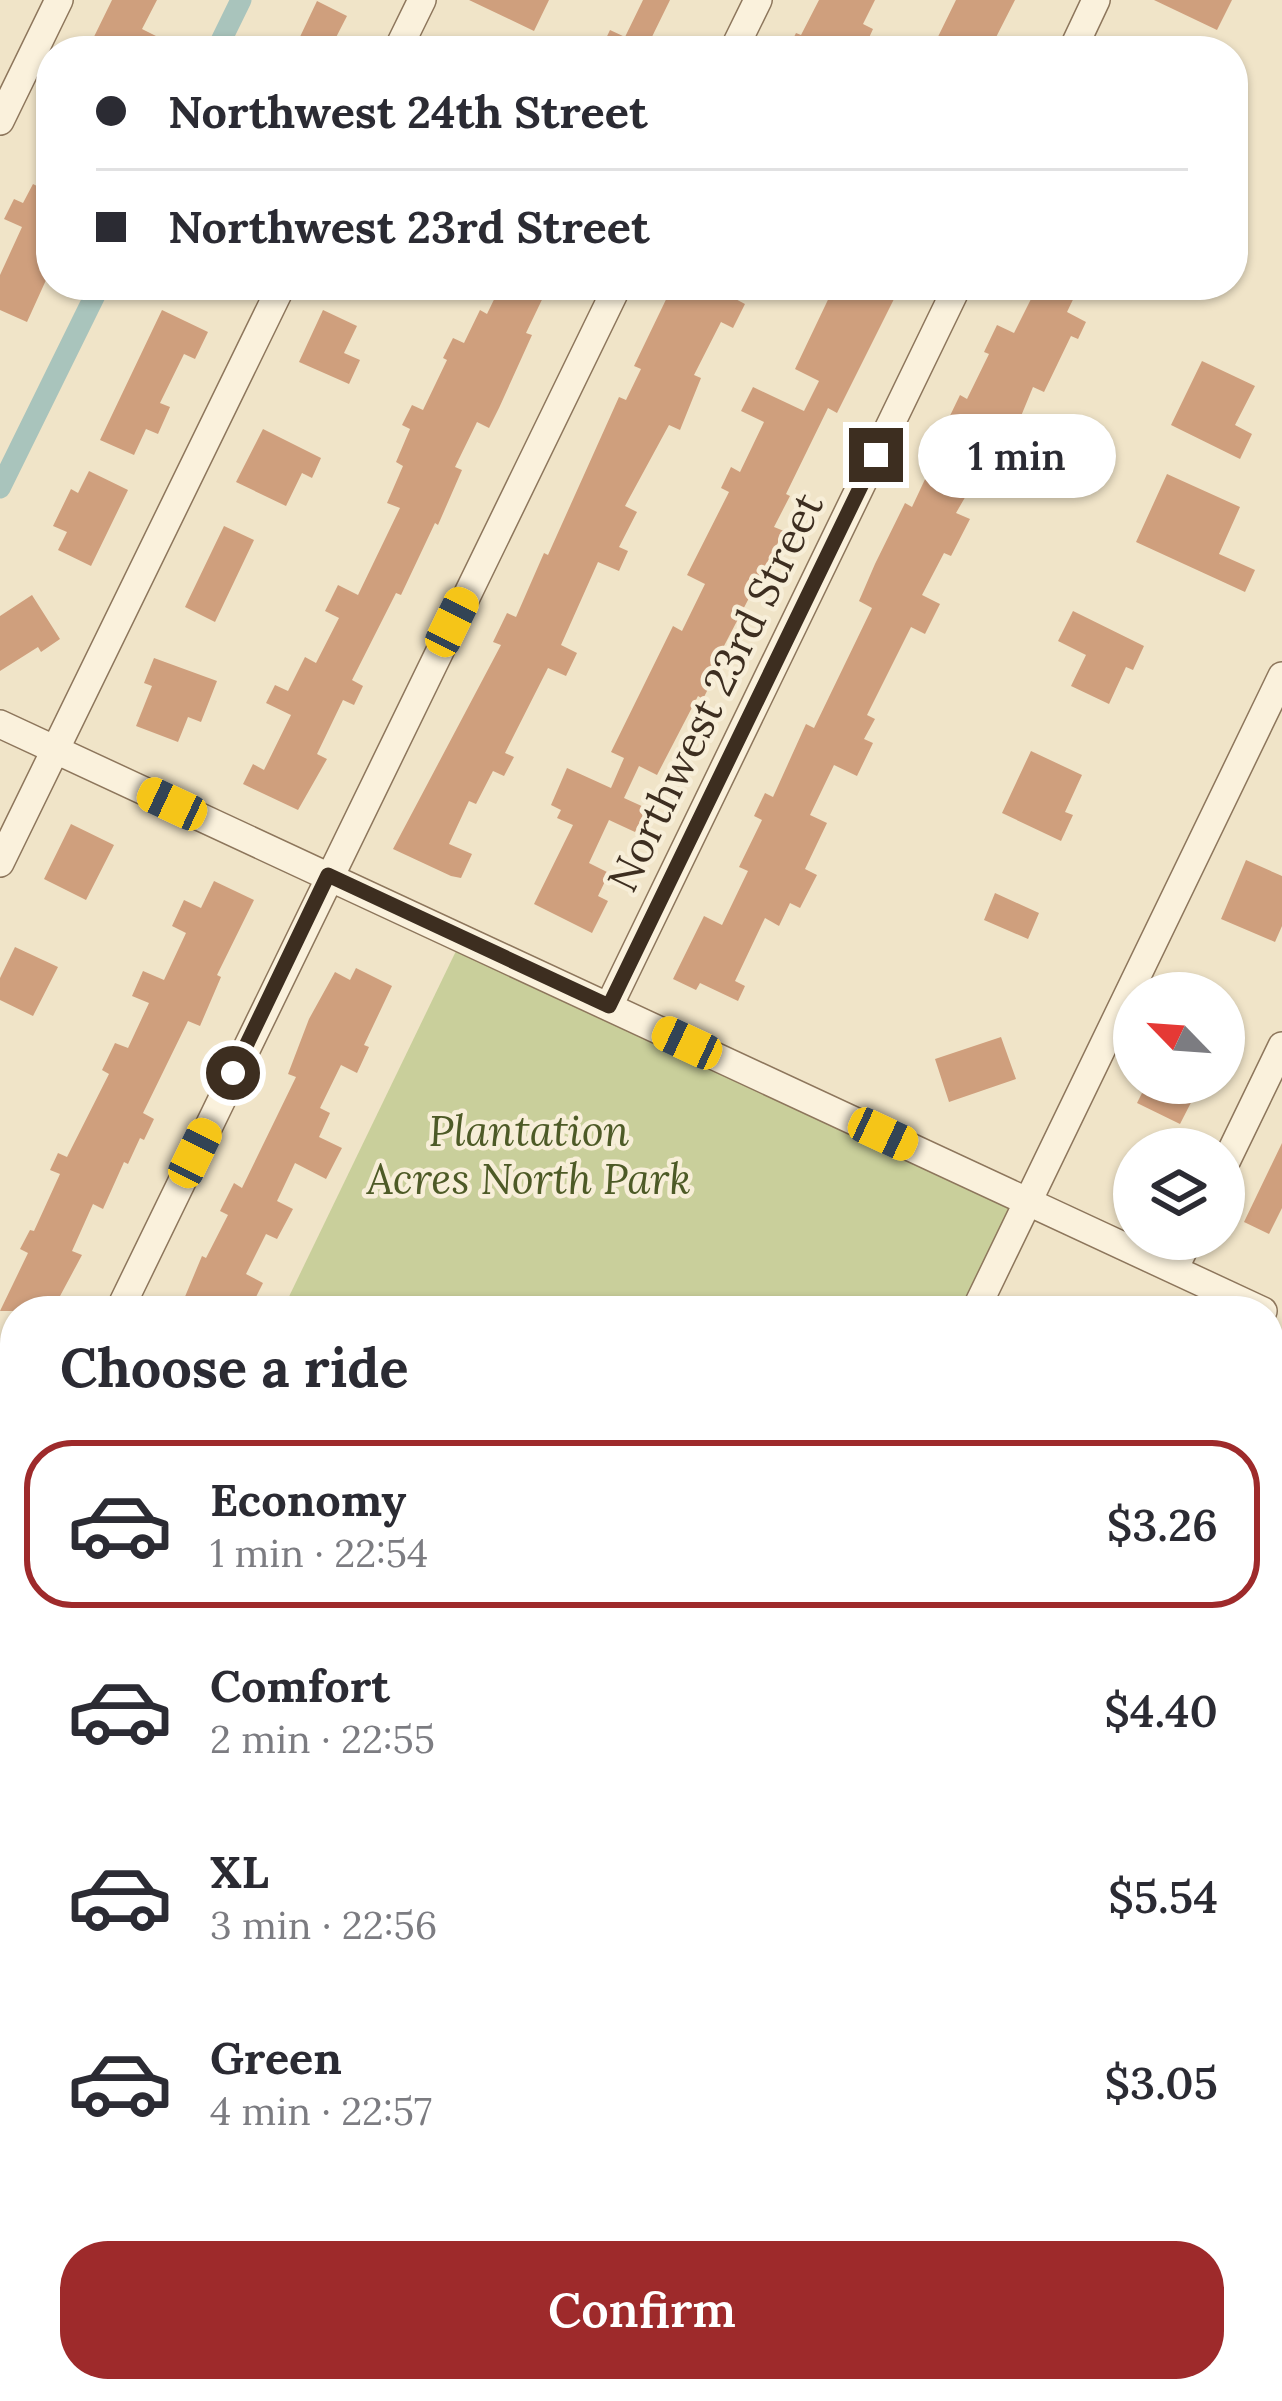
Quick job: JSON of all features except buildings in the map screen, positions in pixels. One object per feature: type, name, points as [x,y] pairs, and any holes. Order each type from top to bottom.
[{"type":"street","points":[[41,36],[59,0]]},
{"type":"street","points":[[404,36],[422,0]]},
{"type":"street","points":[[740,36],[758,0]]},
{"type":"street","points":[[1079,36],[1096,0]]},
{"type":"street","points":[[0,121],[36,47]]},
{"type":"street","points":[[0,863],[275,300]]},
{"type":"street","points":[[126,1296],[611,300]]},
{"type":"street","name":"Northwest 23rd Street","points":[[609,1006],[951,300]]},
{"type":"street","points":[[982,1296],[1282,676]]},
{"type":"street","points":[[0,724],[1232,1296]]},
{"type":"street","points":[[1242,1128],[1282,1046]]},
{"type":"street","points":[[1174,1269],[1178,1260]]},
{"type":"green space","name":"Plantation Acres North Park","points":[[456,951],[1013,1210],[971,1296],[289,1296]]},
{"type":"waterway","points":[[223,36],[241,0]]},
{"type":"waterway","points":[[0,488],[93,300]]},
{"type":"route","points":[[233,1073],[328,875],[609,1006],[876,455]]}]
